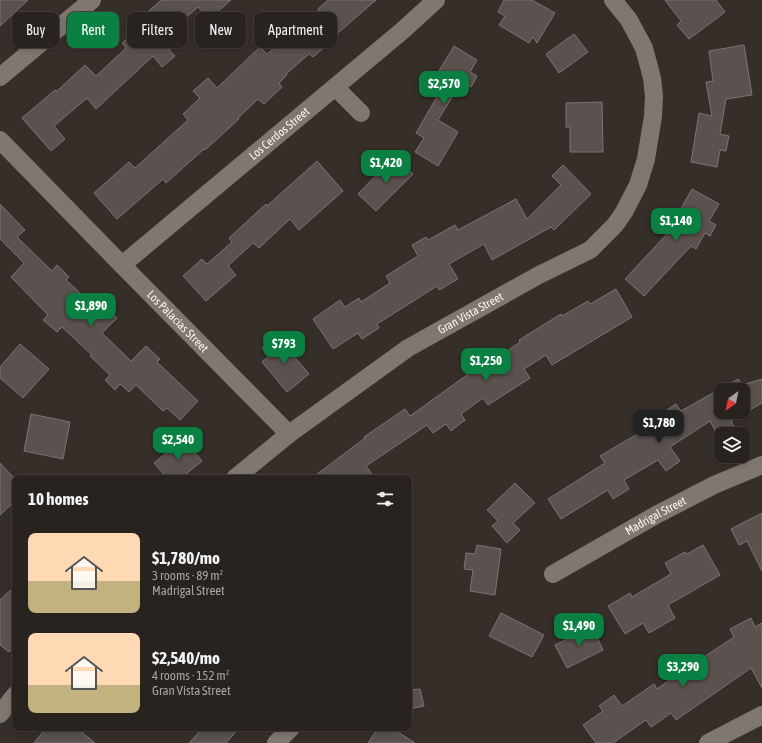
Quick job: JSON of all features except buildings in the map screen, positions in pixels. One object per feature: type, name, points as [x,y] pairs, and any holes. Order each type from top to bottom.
[{"type":"street","points":[[0,77],[92,0]]},
{"type":"street","name":"Los Cerdos Street","points":[[122,265],[402,31],[436,0]]},
{"type":"street","name":"Gran Vista Street","points":[[239,475],[289,434],[408,348],[538,275],[590,250],[614,225],[632,199],[638,185],[646,159],[653,116],[654,96],[652,78],[644,48],[629,20],[613,0]]},
{"type":"street","points":[[335,87],[361,113]]},
{"type":"street","name":"Los Palacias Street","points":[[0,140],[289,434]]},
{"type":"street","name":"Madrigal Street","points":[[553,574],[656,515],[714,485],[762,466]]},
{"type":"street","points":[[0,714],[12,699]]},
{"type":"street","points":[[708,743],[762,715]]},
{"type":"street","points":[[276,743],[288,731]]}]
